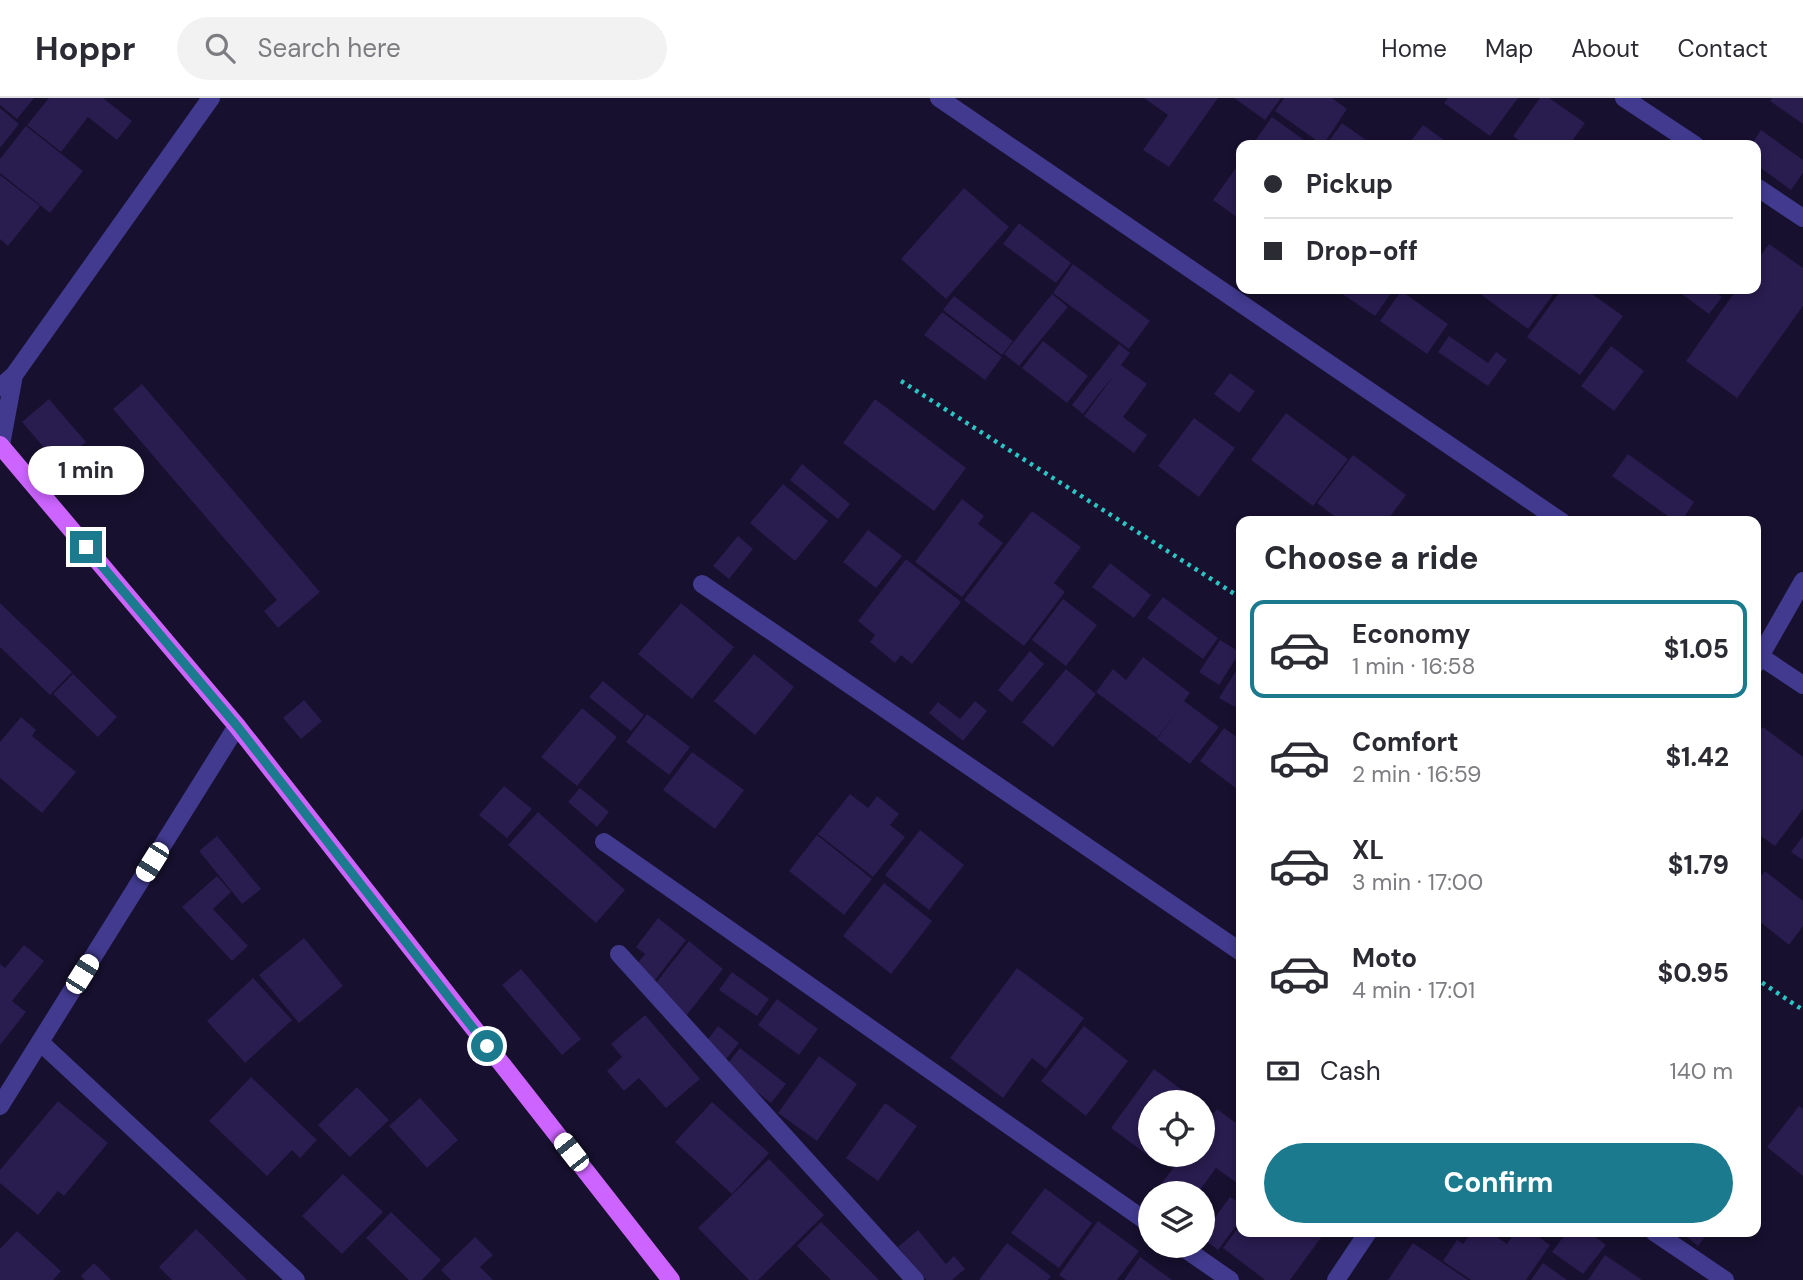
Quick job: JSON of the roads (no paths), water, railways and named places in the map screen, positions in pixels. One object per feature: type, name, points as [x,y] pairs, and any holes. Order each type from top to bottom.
[{"type":"main road","points":[[1,447],[237,726],[671,1280]]},
{"type":"street","points":[[1,447],[7,381],[212,98]]},
{"type":"street","points":[[939,98],[1553,516]]},
{"type":"street","points":[[1624,98],[1687,140]]},
{"type":"street","points":[[1761,190],[1803,218]]},
{"type":"street","points":[[1761,651],[1803,581]]},
{"type":"street","points":[[702,584],[1236,949]]},
{"type":"street","points":[[1761,660],[1803,685]]},
{"type":"street","points":[[0,1106],[237,726]]},
{"type":"street","points":[[604,842],[1138,1216]]},
{"type":"street","points":[[619,954],[915,1280]]},
{"type":"street","points":[[40,1042],[296,1280]]},
{"type":"street","points":[[1336,1280],[1365,1237]]},
{"type":"street","points":[[1661,1237],[1725,1280]]},
{"type":"street","points":[[1198,1258],[1230,1280]]}]
